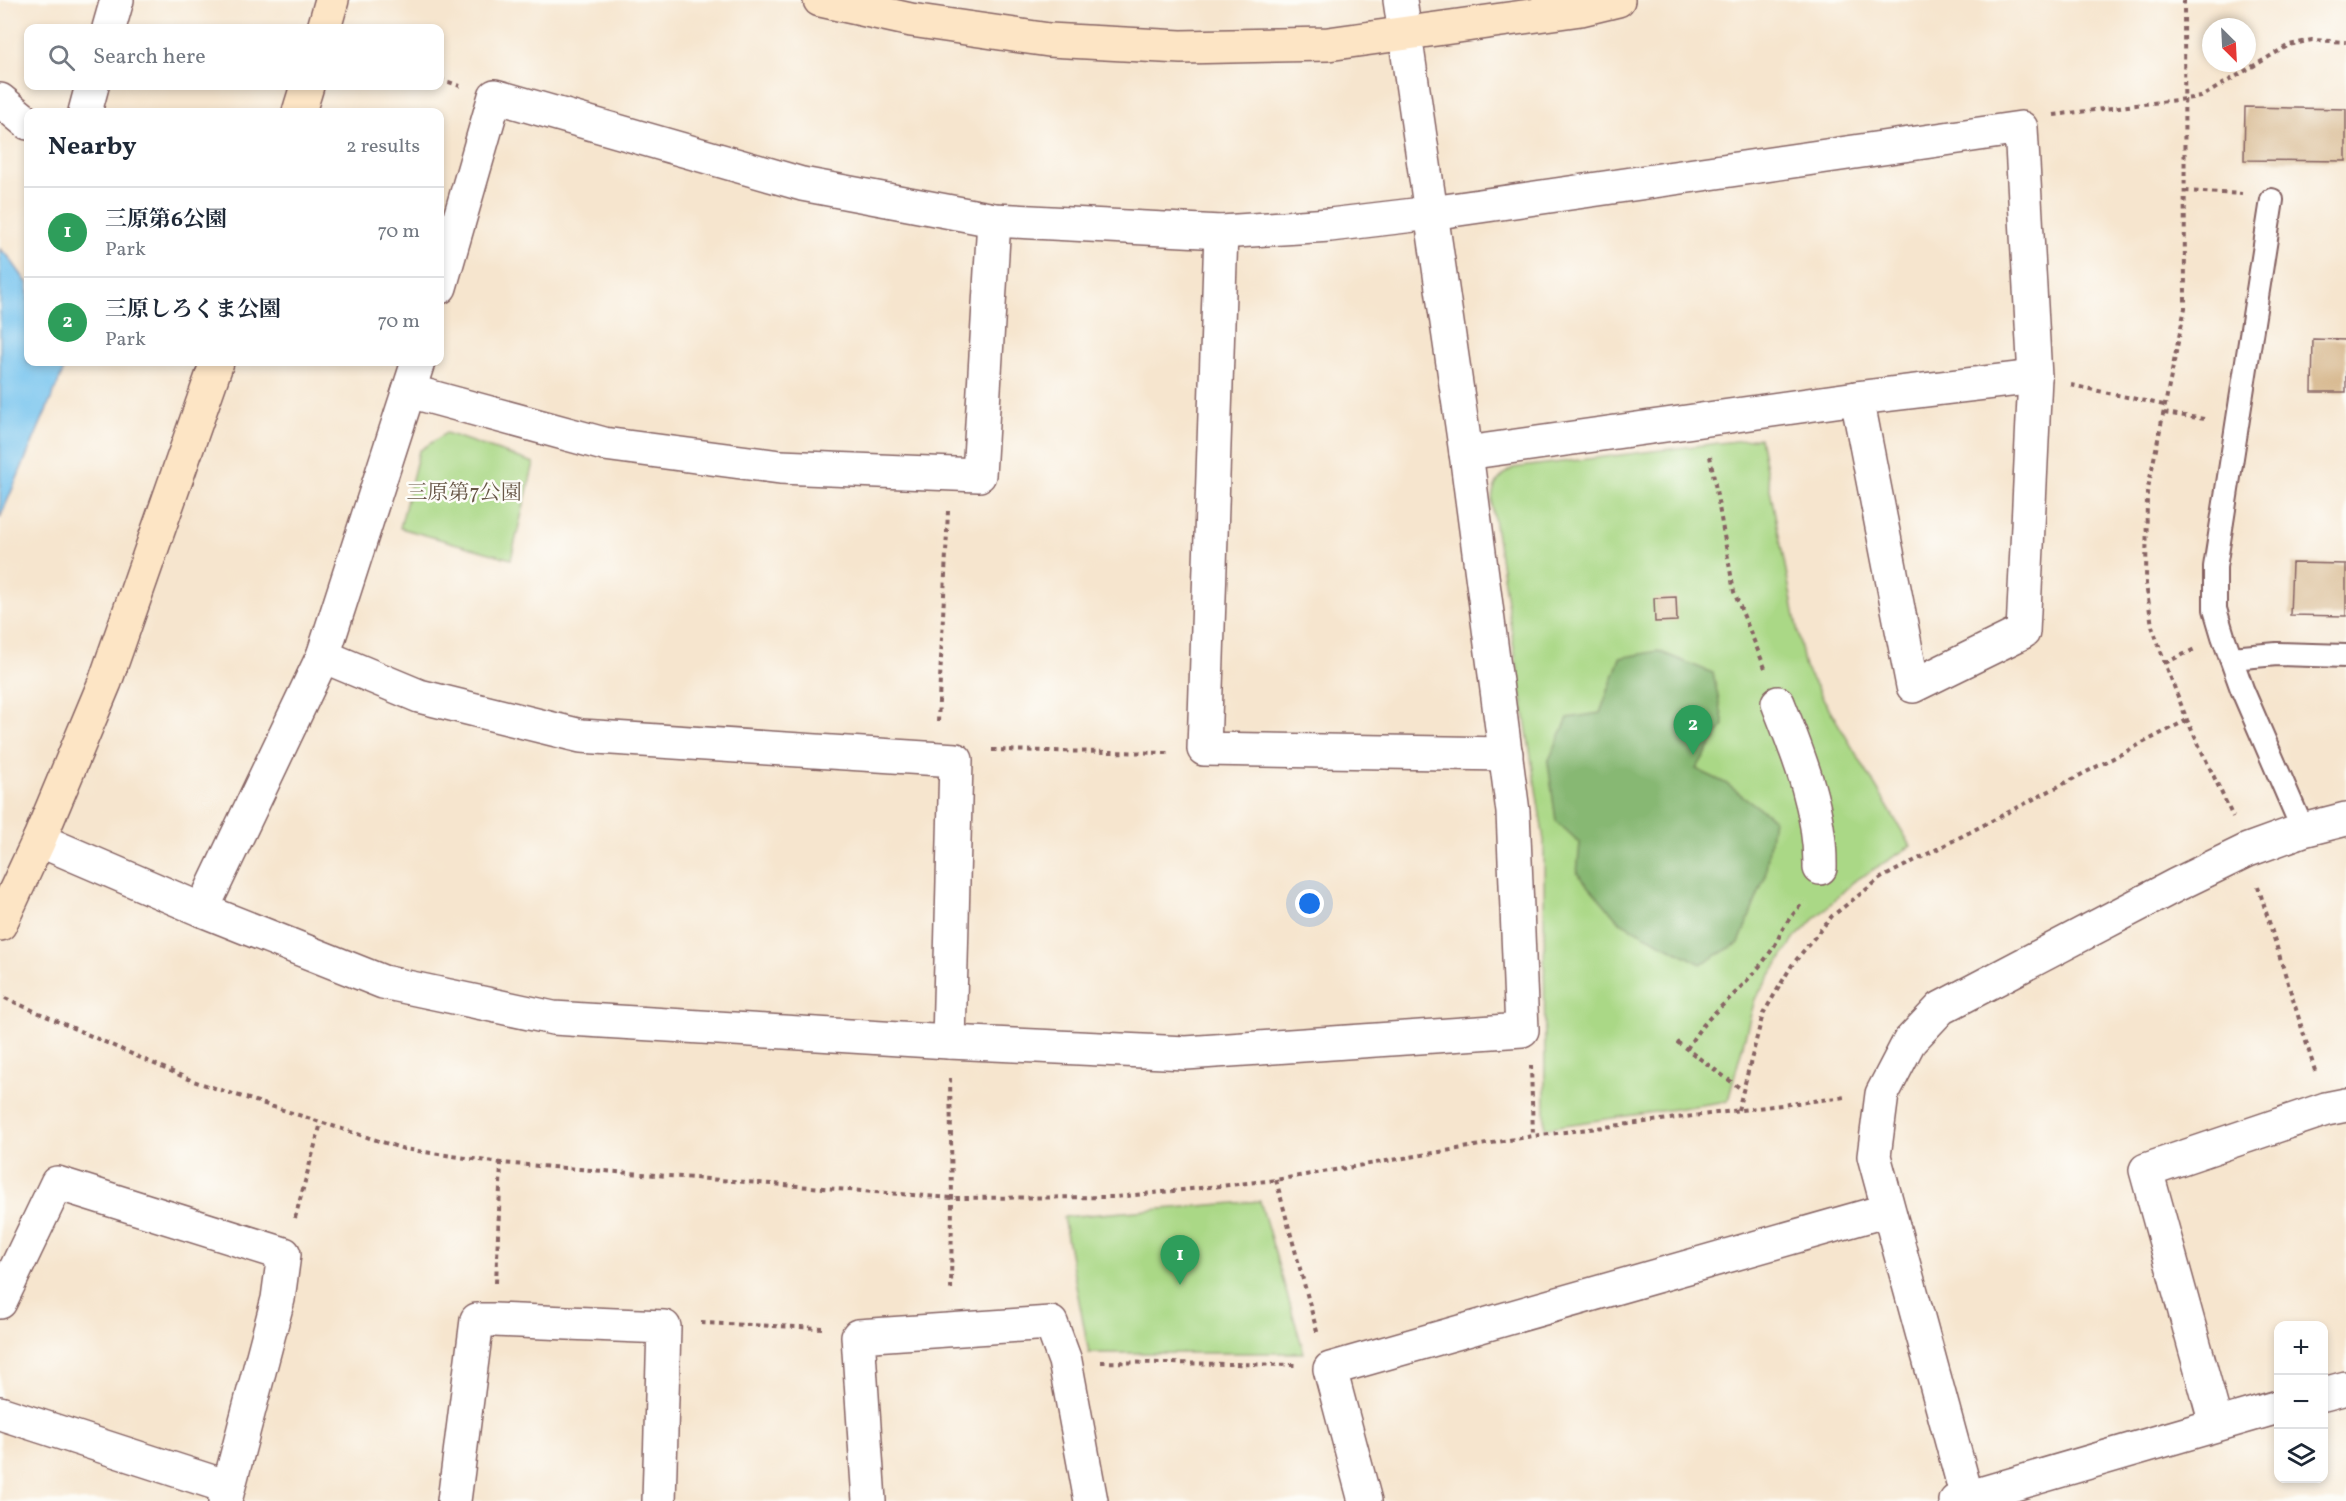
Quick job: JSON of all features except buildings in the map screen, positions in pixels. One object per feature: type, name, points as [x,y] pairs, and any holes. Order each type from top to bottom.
[{"type":"street","points":[[110,24],[117,0]]},
{"type":"street","points":[[325,24],[332,0]]},
{"type":"street","points":[[820,0],[911,20],[1049,40],[1181,46],[1328,44],[1581,9],[1618,0]]},
{"type":"street","points":[[39,840],[202,910],[383,982],[553,1018],[949,1042],[1186,1053],[1522,1030],[1513,812],[1466,453],[1400,0]]},
{"type":"street","points":[[86,108],[91,90]]},
{"type":"street","points":[[300,108],[306,90]]},
{"type":"street","points":[[444,273],[495,96],[802,184],[994,220],[1221,232],[1330,225],[1431,213],[2021,128],[2035,377],[2024,632],[1913,686],[1857,398]]},
{"type":"street","points":[[0,100],[24,120]]},
{"type":"street","points":[[202,910],[323,656],[413,376],[604,444],[780,467],[979,475],[994,220]]},
{"type":"street","points":[[1221,232],[1204,749],[1506,754]]},
{"type":"street","points":[[0,924],[39,840],[105,682],[216,366]]},
{"type":"street","points":[[1466,453],[1857,398],[2035,377]]},
{"type":"street","points":[[323,656],[419,696],[581,736],[946,760],[949,1042]]},
{"type":"street","points":[[1778,703],[1806,776],[1821,840],[1820,868]]},
{"type":"street","points":[[2274,1408],[1964,1500],[1874,1156],[1882,1094],[1909,1042],[1941,1008],[2247,850],[2304,830],[2346,819]]},
{"type":"street","points":[[2216,1424],[2146,1170],[2336,1107]]},
{"type":"street","points":[[0,1302],[57,1183],[284,1254],[278,1299],[227,1494],[0,1413]]},
{"type":"street","points":[[1365,1501],[1330,1369],[1888,1210]]},
{"type":"street","points":[[454,1501],[477,1320],[664,1327],[658,1501]]},
{"type":"street","points":[[869,1501],[858,1336],[1051,1323],[1065,1361],[1091,1501]]},
{"type":"street","points":[[2328,1393],[2346,1388]]},
{"type":"lane","points":[[2272,200],[2215,567],[2215,609],[2231,658],[2304,830]]},
{"type":"lane","points":[[2231,658],[2277,654],[2346,656]]},
{"type":"path","points":[[2184,0],[2185,308],[2147,493],[2146,584],[2152,626],[2187,720],[2247,850],[2336,1107]]},
{"type":"path","points":[[2021,128],[2043,116],[2201,97],[2289,45],[2312,40],[2346,42]]},
{"type":"path","points":[[2186,191],[2255,194],[2272,200]]},
{"type":"path","points":[[2035,377],[2164,405]]},
{"type":"path","points":[[2164,413],[2239,423]]},
{"type":"path","points":[[1706,419],[1709,450],[1734,592],[1778,703]]},
{"type":"path","points":[[950,474],[946,760],[984,750],[1184,754],[1204,749]]},
{"type":"path","points":[[1738,1110],[1763,1014],[1792,964],[1832,916],[1881,878],[2187,720]]},
{"type":"path","points":[[1687,1049],[1708,1017],[1733,996],[1775,944],[1783,927],[1796,914],[1820,868]]},
{"type":"path","points":[[5,998],[193,1082],[404,1149],[501,1163],[952,1198],[1116,1197],[1276,1180],[1533,1137],[1882,1094]]},
{"type":"path","points":[[1522,1030],[1531,1059],[1533,1137]]},
{"type":"path","points":[[949,1042],[952,1198],[949,1330]]},
{"type":"path","points":[[1677,1042],[1744,1090]]},
{"type":"path","points":[[284,1254],[321,1123]]},
{"type":"path","points":[[494,1320],[501,1163]]},
{"type":"path","points":[[1065,1361],[1302,1365],[1330,1369],[1321,1346],[1276,1180]]},
{"type":"path","points":[[664,1327],[685,1322],[831,1328],[858,1336]]},
{"type":"green space","name":"三原第7公園","points":[[446,433],[534,463],[511,559],[400,528],[419,451]]},
{"type":"green space","points":[[1760,438],[1805,668],[1911,846],[1853,882],[1795,938],[1755,999],[1728,1101],[1545,1128],[1544,841],[1492,505],[1494,488],[1499,479],[1513,468]]},
{"type":"green space","points":[[1658,651],[1713,673],[1724,725],[1696,769],[1725,783],[1773,818],[1765,877],[1739,943],[1701,964],[1620,922],[1577,873],[1580,843],[1556,821],[1548,762],[1568,718],[1600,713],[1620,658]]},
{"type":"green space","points":[[1260,1201],[1304,1353],[1089,1353],[1063,1217]]},
{"type":"water","points":[[0,249],[24,278],[24,366],[65,366],[0,518]]},
{"type":"place","name":"三原しろくま公園","points":[[1693,755]]},
{"type":"place","name":"三原第6公園","points":[[1180,1285]]}]
